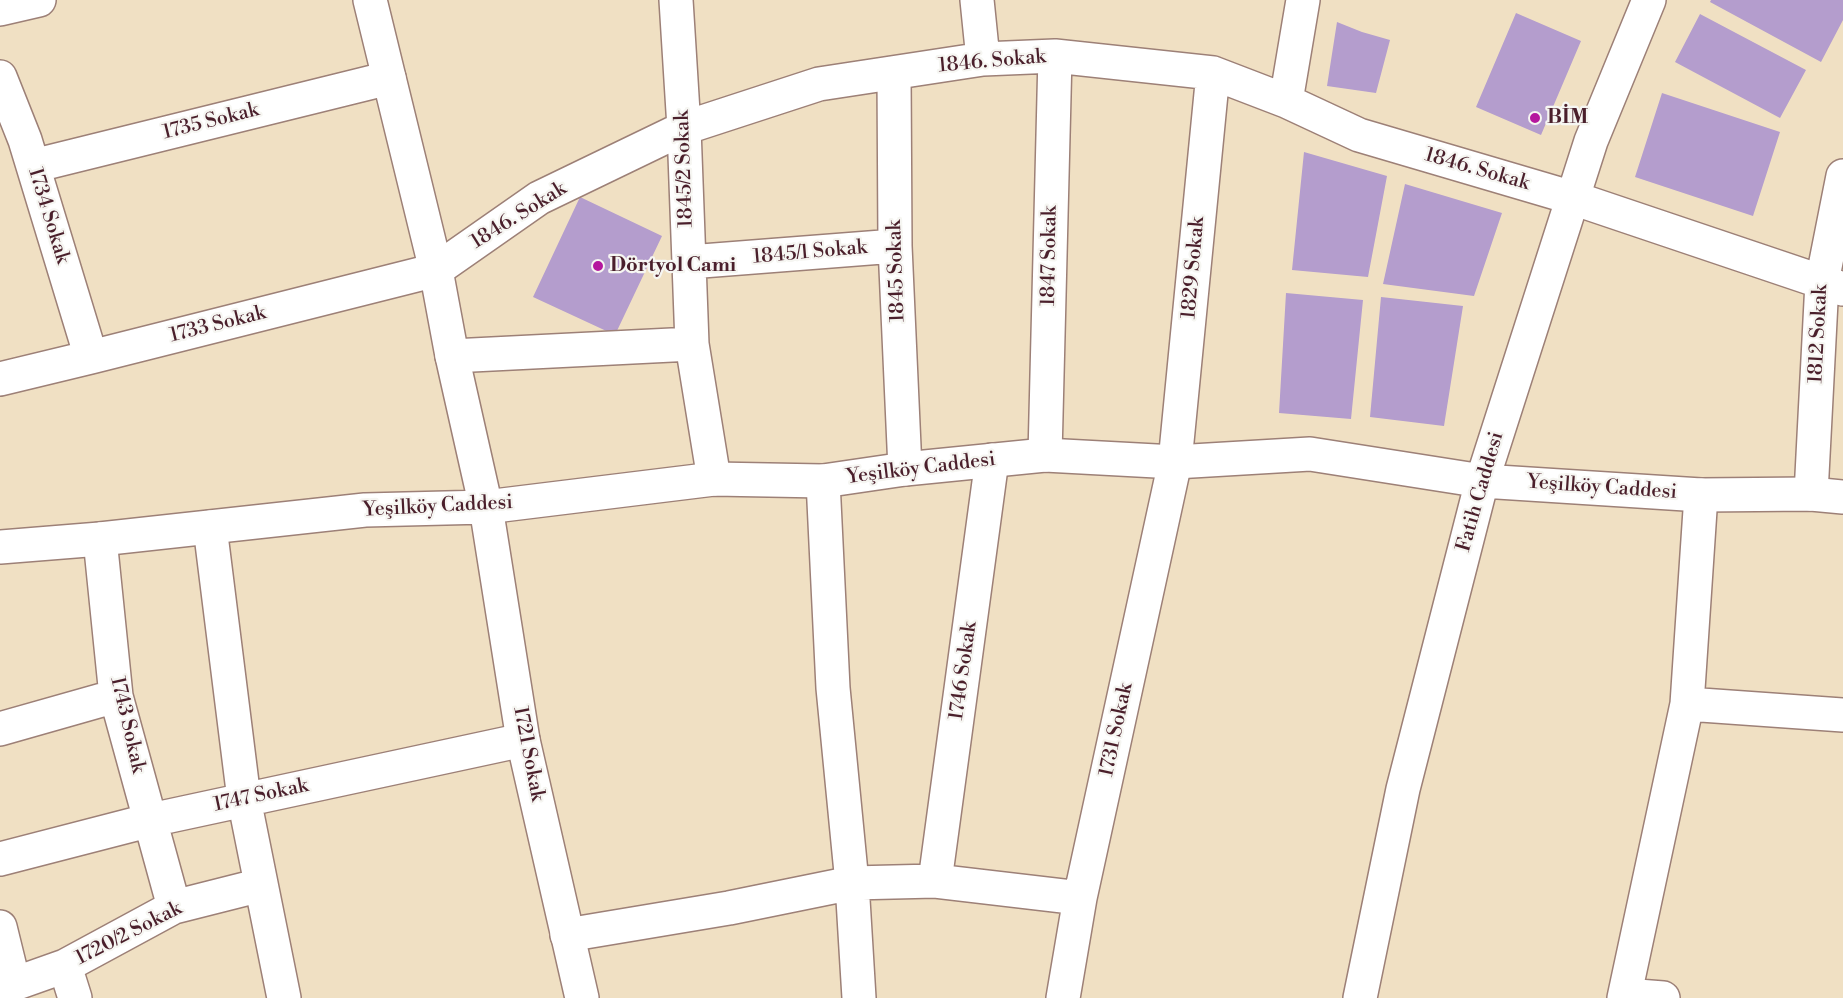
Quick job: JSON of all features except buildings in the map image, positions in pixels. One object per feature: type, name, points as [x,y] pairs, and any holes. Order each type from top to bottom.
[{"type":"street","points":[[0,9],[39,0]]},
{"type":"street","name":"1721 Sokak","points":[[370,0],[436,270],[452,356],[486,507],[523,740],[582,998]]},
{"type":"street","name":"1845/2 Sokak","points":[[676,0],[684,128],[692,344],[714,479]]},
{"type":"street","points":[[977,0],[983,59]]},
{"type":"street","points":[[1286,100],[1304,0]]},
{"type":"street","name":"Fatih Caddesi","points":[[1360,998],[1403,789],[1482,481],[1591,141],[1649,0]]},
{"type":"street","name":"1846. Sokak","points":[[436,270],[539,198],[684,128],[819,84],[983,59],[1055,56],[1213,73],[1286,100],[1359,135],[1573,198],[1832,286]]},
{"type":"street","name":"1847 Sokak","points":[[1045,455],[1055,56]]},
{"type":"street","name":"1845 Sokak","points":[[894,73],[895,246],[905,469]]},
{"type":"street","name":"1829 Sokak","points":[[1175,462],[1213,73]]},
{"type":"street","name":"1734 Sokak","points":[[0,77],[25,140],[91,357]]},
{"type":"street","name":"1735 Sokak","points":[[33,166],[389,78]]},
{"type":"street","name":"1812 Sokak","points":[[1811,494],[1843,176]]},
{"type":"street","name":"1845/1 Sokak","points":[[689,262],[895,246]]},
{"type":"street","name":"1733 Sokak","points":[[0,379],[436,270]]},
{"type":"street","points":[[452,356],[692,344]]},
{"type":"street","name":"Yeşilköy Caddesi","points":[[0,547],[100,539],[365,510],[486,507],[714,479],[823,481],[905,469],[1045,455],[1175,462],[1310,454],[1482,481],[1701,495],[1811,494],[1843,497]]},
{"type":"street","name":"1746 Sokak","points":[[935,882],[992,460]]},
{"type":"street","name":"1731 Sokak","points":[[1063,998],[1080,898],[1175,462]]},
{"type":"street","points":[[823,481],[833,688],[852,883],[859,998]]},
{"type":"street","points":[[1663,998],[1624,996],[1687,704],[1701,495]]},
{"type":"street","points":[[210,527],[244,799],[284,998]]},
{"type":"street","name":"1743 Sokak","points":[[100,539],[116,696],[174,907]]},
{"type":"street","points":[[0,729],[116,696]]},
{"type":"street","points":[[1687,704],[1843,715]]},
{"type":"street","name":"1747 Sokak","points":[[0,859],[151,820],[523,740]]},
{"type":"street","points":[[567,935],[729,908],[852,883],[935,882],[1080,898]]},
{"type":"street","name":"1720/2 Sokak","points":[[7,986],[65,966],[174,907],[261,885]]},
{"type":"street","points":[[0,927],[7,986]]},
{"type":"street","points":[[65,966],[75,998]]},
{"type":"place","name":"BİM","points":[[1535,118]]},
{"type":"place","name":"Dörtyol Cami","points":[[598,266]]}]
